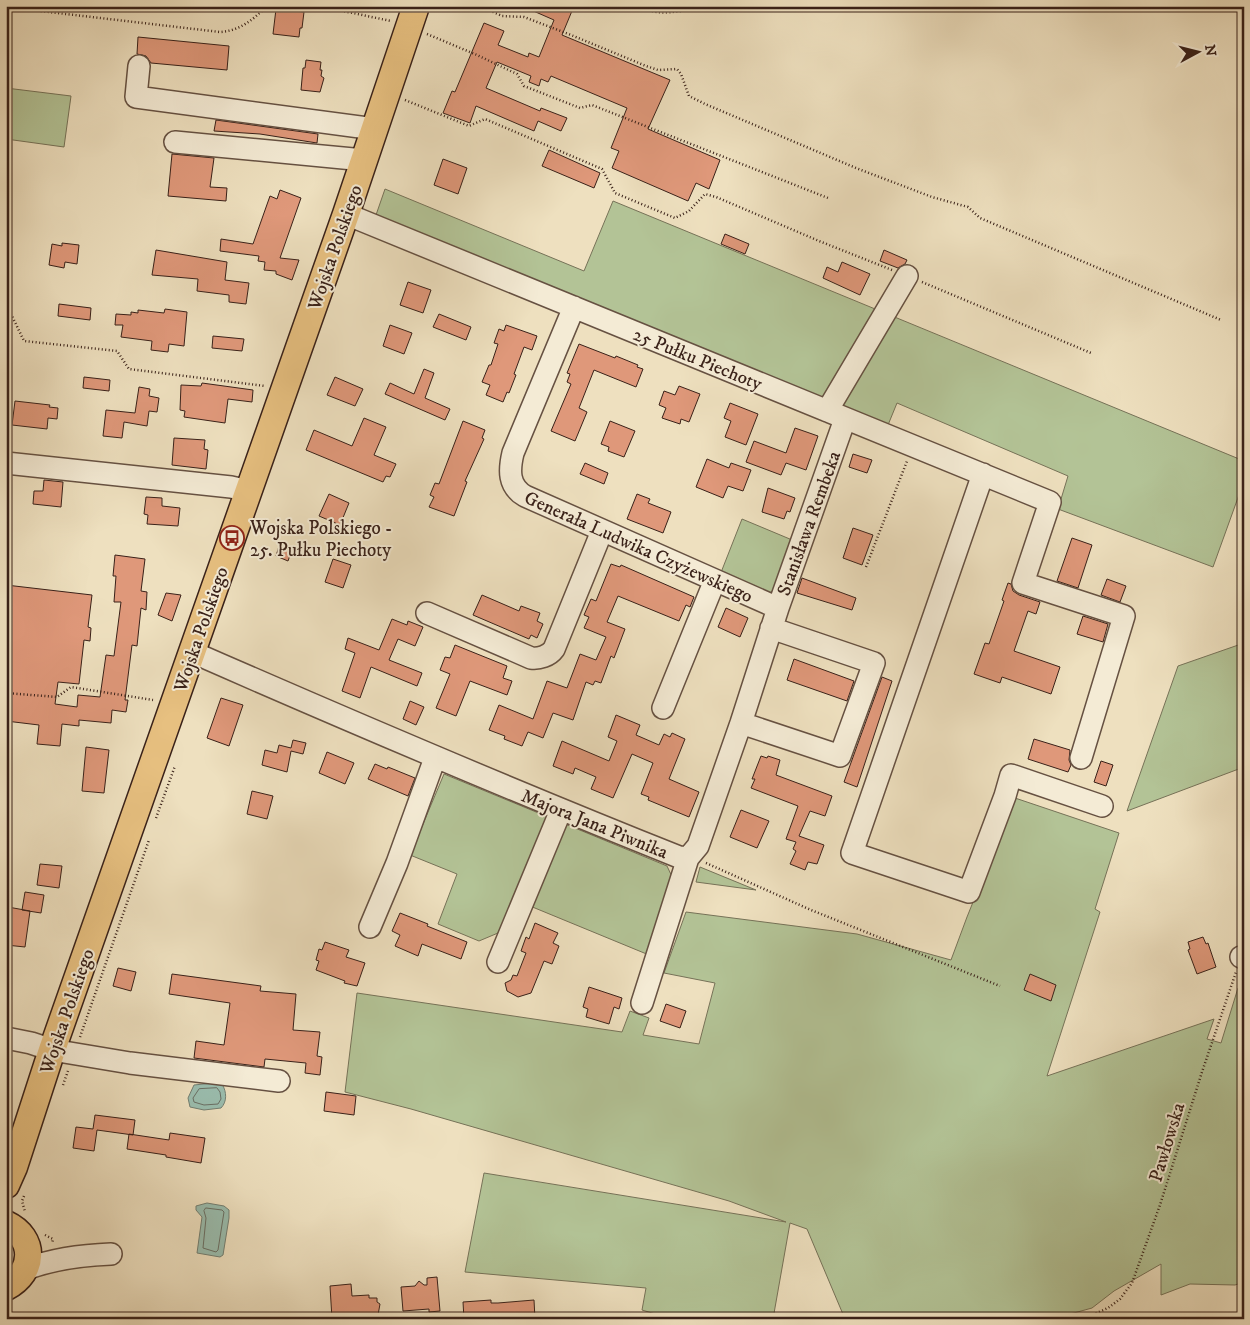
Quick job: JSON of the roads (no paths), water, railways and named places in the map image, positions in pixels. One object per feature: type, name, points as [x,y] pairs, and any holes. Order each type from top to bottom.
[{"type":"main road","name":"Wojska Polskiego","points":[[26,1269],[28,1260],[16,1231],[12,1193],[12,1160],[173,709],[413,16]]},
{"type":"main road","points":[[6,1287],[21,1277],[26,1269]]},
{"type":"street","points":[[139,66],[136,97],[375,129]]},
{"type":"street","points":[[175,142],[364,160]]},
{"type":"street","name":"25 Pułku Piechoty","points":[[346,214],[1050,502],[1023,583],[1124,616],[1081,758]]},
{"type":"street","name":"Stanisława Rembeka","points":[[642,1003],[688,858],[698,846],[741,723],[836,415],[907,276]]},
{"type":"street","name":"Generała Ludwika Czyżewskiego","points":[[574,307],[513,453],[510,477],[514,488],[525,496],[778,608]]},
{"type":"street","points":[[6,463],[221,486],[249,491]]},
{"type":"street","points":[[982,474],[852,853],[968,892],[1005,796],[1011,775],[1102,806]]},
{"type":"street","points":[[427,613],[531,658],[547,655],[554,649],[602,531]]},
{"type":"street","points":[[663,708],[715,580]]},
{"type":"street","points":[[741,723],[840,756],[874,664],[771,628]]},
{"type":"street","name":"Majora Jana Piwnika","points":[[192,652],[435,758],[679,857],[688,858]]},
{"type":"street","points":[[370,927],[397,864],[435,758]]},
{"type":"street","points":[[498,962],[561,810]]},
{"type":"street","points":[[6,1038],[32,1043],[52,1050],[279,1081]]},
{"type":"street","points":[[16,1231],[88,1255]]},
{"type":"street","points":[[26,1269],[40,1263],[88,1255],[111,1254]]},
{"type":"water","points":[[222,1084],[225,1090],[226,1097],[223,1106],[221,1108],[204,1110],[190,1107],[188,1098],[194,1085]]},
{"type":"water","points":[[207,1203],[224,1206],[229,1210],[223,1255],[220,1257],[197,1253],[202,1217],[196,1210],[196,1206]]},
{"type":"place","name":"Wojska Polskiego - 25. Pułku Piechoty","points":[[232,538]]}]
